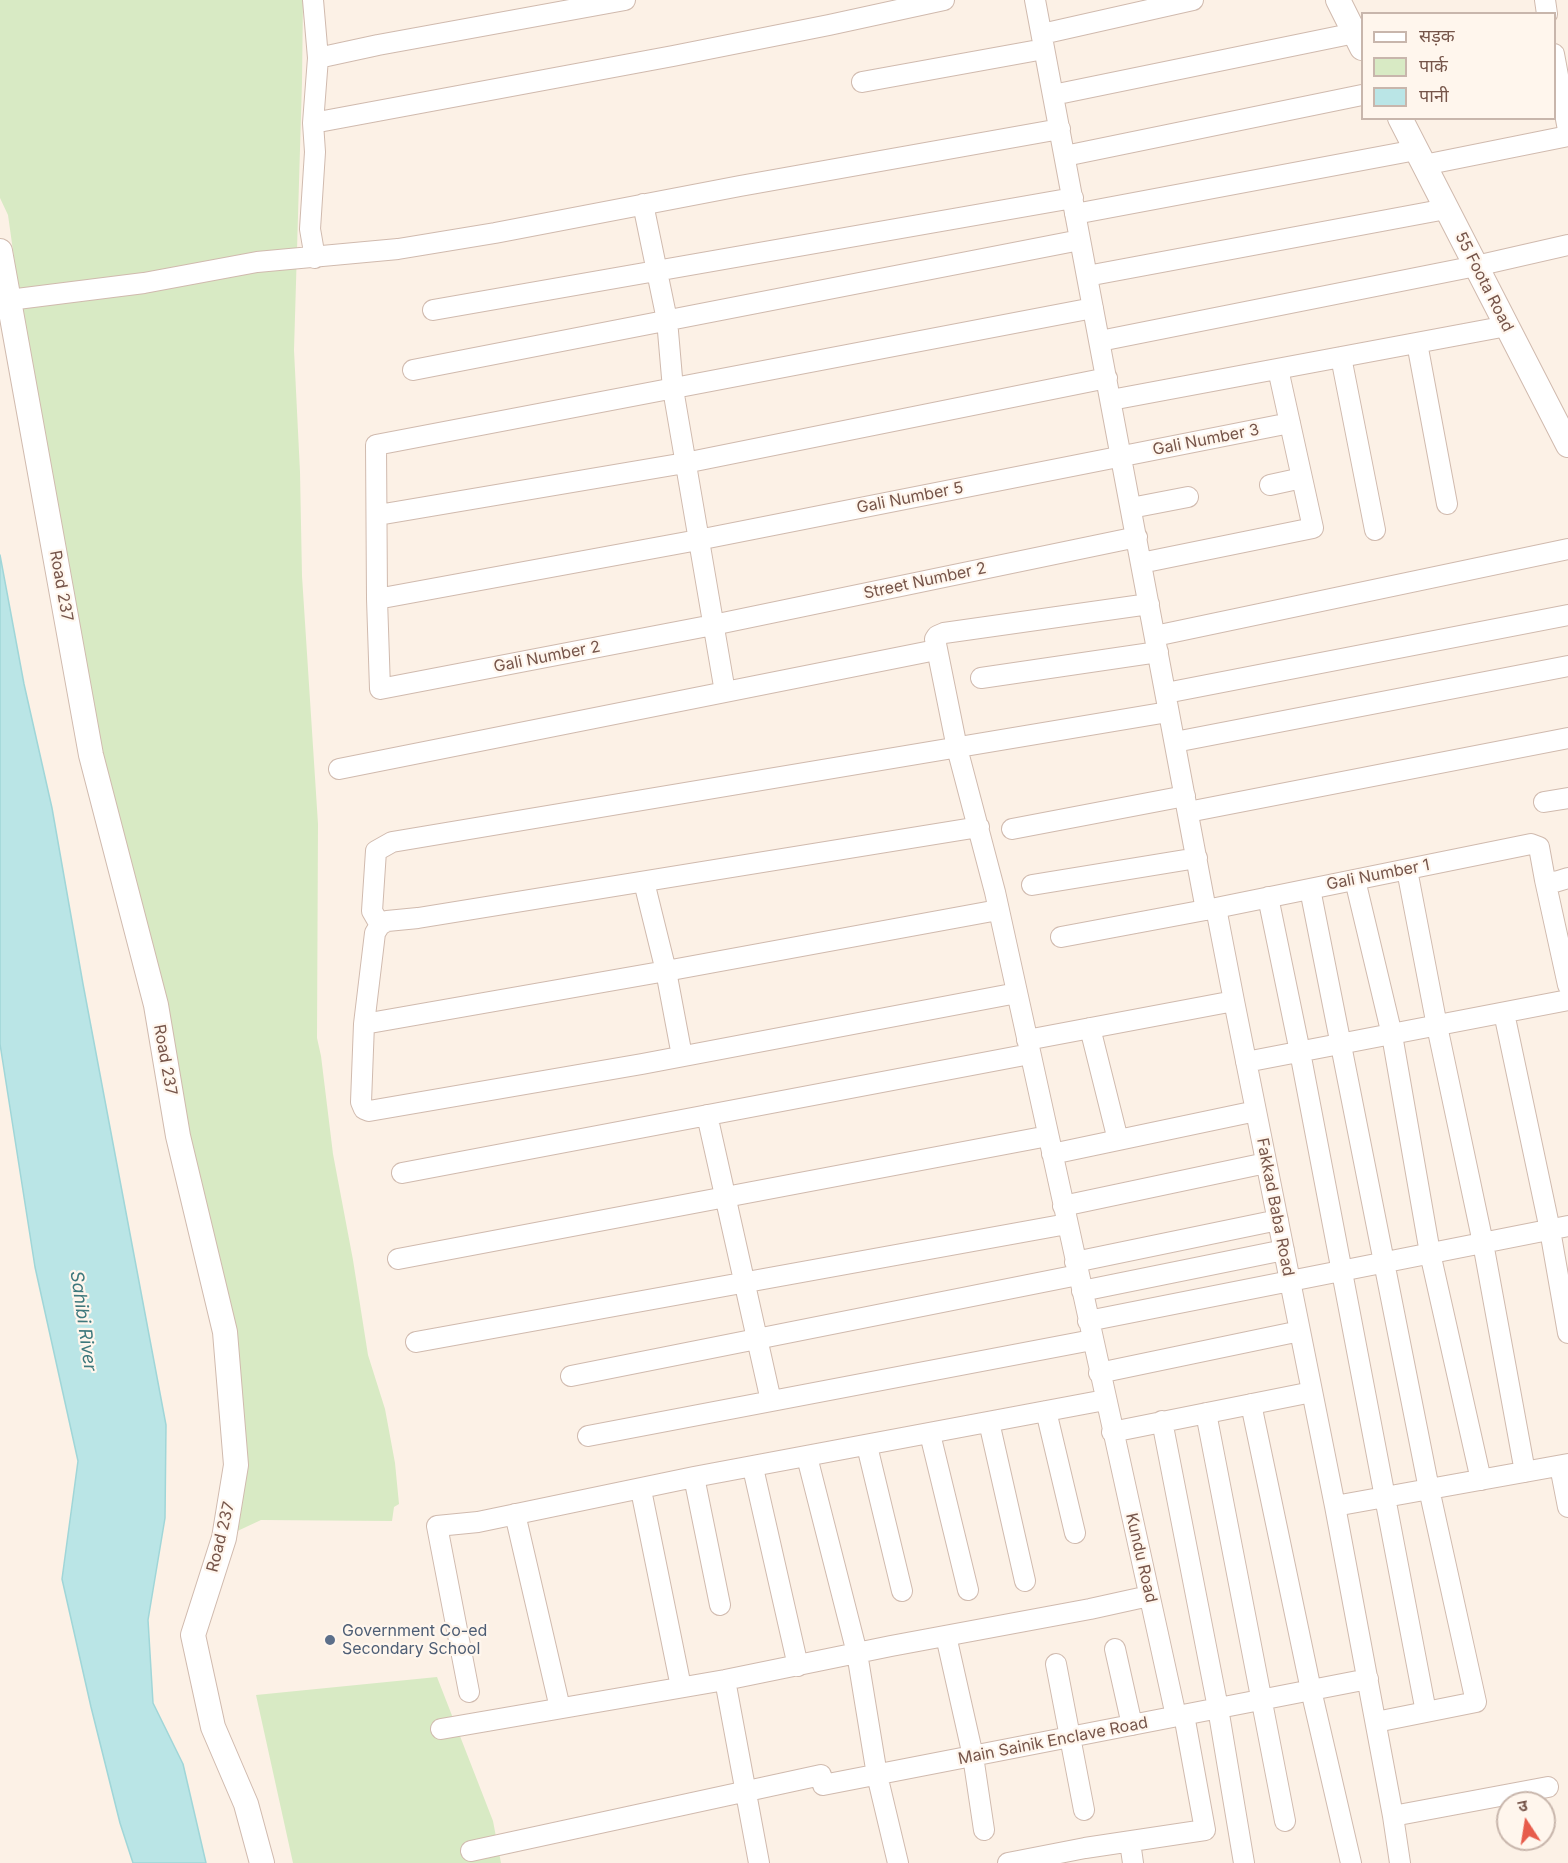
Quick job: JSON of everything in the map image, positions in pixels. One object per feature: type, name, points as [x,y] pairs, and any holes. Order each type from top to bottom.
[{"type":"street","points":[[313,0],[318,58],[313,123],[315,152],[310,229],[315,258]]},
{"type":"street","points":[[318,58],[625,0]]},
{"type":"street","points":[[313,123],[829,25],[944,0]]},
{"type":"street","name":"Fakkad Baba Road","points":[[1035,0],[1186,804],[1197,858],[1234,1002],[1335,1506],[1400,1863]]},
{"type":"street","points":[[862,82],[1043,41],[1193,0]]},
{"type":"street","points":[[1053,94],[1359,40],[1338,0]]},
{"type":"street","points":[[1556,65],[1568,130]]},
{"type":"street","points":[[1065,156],[1361,95]]},
{"type":"street","name":"55 Foota Road","points":[[1401,120],[1507,326],[1559,410],[1568,445]]},
{"type":"street","points":[[9,300],[144,283],[257,262],[398,249],[1060,129]]},
{"type":"street","points":[[433,310],[658,270],[1074,206],[1568,136]]},
{"type":"street","points":[[643,204],[667,320],[673,388],[725,692]]},
{"type":"street","points":[[1087,276],[1446,209]]},
{"type":"street","points":[[413,370],[1080,240]]},
{"type":"street","points":[[1100,341],[1476,266],[1568,245]]},
{"type":"street","name":"Road 237","points":[[0,251],[91,755],[156,1005],[178,1136],[225,1332],[236,1465],[224,1538],[193,1635],[213,1727],[246,1804],[262,1863]]},
{"type":"street","points":[[377,598],[376,445],[1093,308]]},
{"type":"street","points":[[1111,400],[1507,326]]},
{"type":"street","points":[[1417,343],[1447,504]]},
{"type":"street","points":[[1341,357],[1375,530]]},
{"type":"street","points":[[1142,563],[1313,528],[1278,369]]},
{"type":"street","points":[[378,515],[685,463],[1107,378]]},
{"type":"street","name":"Gali Number 3","points":[[1122,456],[1290,423]]},
{"type":"street","name":"Gali Number 5","points":[[377,598],[698,540],[1122,456]]},
{"type":"street","points":[[1270,485],[1302,478]]},
{"type":"street","points":[[1131,508],[1188,497]]},
{"type":"street","name":"Street Number 2","points":[[713,625],[1137,537]]},
{"type":"street","points":[[981,678],[1157,644],[1568,549]]},
{"type":"street","name":"Gali Number 2","points":[[377,598],[380,689],[713,625]]},
{"type":"street","points":[[339,769],[936,650],[935,639],[944,633],[1149,604]]},
{"type":"street","points":[[380,925],[372,911],[376,851],[392,842],[957,748],[1568,615]]},
{"type":"street","name":"Kundu Road","points":[[936,650],[957,748],[979,827],[1017,993],[1112,1432],[1149,1596],[1180,1716],[1204,1830],[1130,1842]]},
{"type":"street","points":[[1175,742],[1568,666]]},
{"type":"street","points":[[1012,829],[1186,804],[1568,738]]},
{"type":"street","points":[[1544,802],[1568,798]]},
{"type":"street","points":[[979,827],[418,918],[387,921],[380,925],[375,933],[364,1024],[361,1102],[364,1109],[369,1111],[682,1056],[1017,993]]},
{"type":"street","name":"Gali Number 1","points":[[1061,937],[1531,844],[1539,847],[1545,880]]},
{"type":"street","points":[[1032,885],[1197,858]]},
{"type":"street","points":[[1407,870],[1482,1243],[1525,1472]]},
{"type":"street","points":[[1568,878],[1555,882],[1545,880],[1568,985]]},
{"type":"street","points":[[1355,880],[1392,1035],[1430,1253],[1481,1480]]},
{"type":"street","points":[[644,882],[666,971],[682,1056]]},
{"type":"street","points":[[1310,889],[1429,1489],[1476,1702],[1376,1722]]},
{"type":"street","points":[[1268,897],[1300,1052],[1426,1712]]},
{"type":"street","points":[[364,1024],[998,910]]},
{"type":"street","points":[[1246,1062],[1568,1000]]},
{"type":"street","points":[[402,1173],[707,1115],[1028,1047],[1090,1028],[1234,1002]]},
{"type":"street","points":[[1504,1013],[1559,1228],[1568,1333]]},
{"type":"street","points":[[1090,1028],[1118,1140]]},
{"type":"street","points":[[398,1259],[724,1197],[1050,1145],[1118,1140],[1256,1112]]},
{"type":"street","points":[[707,1115],[771,1401]]},
{"type":"street","points":[[416,1342],[744,1282],[1065,1215],[1266,1163]]},
{"type":"street","points":[[1078,1276],[1278,1220]]},
{"type":"street","points":[[1088,1321],[1559,1228]]},
{"type":"street","points":[[571,1376],[1078,1276],[1284,1250]]},
{"type":"street","points":[[1099,1373],[1300,1331]]},
{"type":"street","points":[[588,1436],[1092,1340]]},
{"type":"street","points":[[1112,1432],[1312,1392]]},
{"type":"street","points":[[469,1692],[437,1526],[478,1522],[694,1478],[1105,1400]]},
{"type":"street","points":[[1251,1404],[1311,1690],[1351,1863]]},
{"type":"street","points":[[1046,1411],[1076,1533]]},
{"type":"street","points":[[1206,1413],[1285,1821]]},
{"type":"street","points":[[1162,1421],[1218,1708],[1244,1863]]},
{"type":"street","points":[[989,1422],[1025,1581]]},
{"type":"street","points":[[930,1434],[968,1590]]},
{"type":"street","points":[[867,1446],[902,1591]]},
{"type":"street","points":[[807,1457],[857,1653],[877,1775],[898,1863]]},
{"type":"street","points":[[1335,1506],[1564,1465],[1568,1507]]},
{"type":"street","points":[[753,1468],[798,1666]]},
{"type":"street","points":[[694,1478],[720,1605]]},
{"type":"street","points":[[640,1490],[681,1687]]},
{"type":"street","points":[[515,1514],[560,1708]]},
{"type":"street","points":[[441,1729],[724,1680],[1149,1596]]},
{"type":"street","points":[[946,1636],[973,1756],[984,1830]]},
{"type":"street","points":[[1115,1649],[1132,1725]]},
{"type":"street","points":[[1056,1664],[1084,1810]]},
{"type":"street","name":"Main Sainik Enclave Road","points":[[746,1791],[821,1775],[823,1785],[1368,1679]]},
{"type":"street","points":[[724,1680],[759,1863]]},
{"type":"street","points":[[1393,1816],[1548,1787]]},
{"type":"street","points":[[471,1851],[746,1791]]},
{"type":"street","points":[[1008,1863],[1130,1842],[1133,1863]]},
{"type":"green space","points":[[0,0],[303,0],[294,350],[302,576],[318,824],[317,1038],[333,1154],[368,1355],[385,1409],[395,1463],[399,1504],[394,1507],[392,1521],[261,1520],[231,1534],[242,1453],[100,772],[25,336],[8,215],[0,198]]},
{"type":"green space","points":[[437,1677],[493,1821],[501,1863],[293,1863],[256,1695]]},
{"type":"water","name":"Sahibi River","points":[[0,555],[24,684],[52,808],[166,1425],[165,1518],[148,1620],[153,1703],[183,1764],[206,1863],[133,1863],[120,1823],[91,1707],[62,1579],[78,1461],[35,1267],[0,1044]]},
{"type":"place","name":"Government Co-ed Secondary School","points":[[330,1640]]}]
